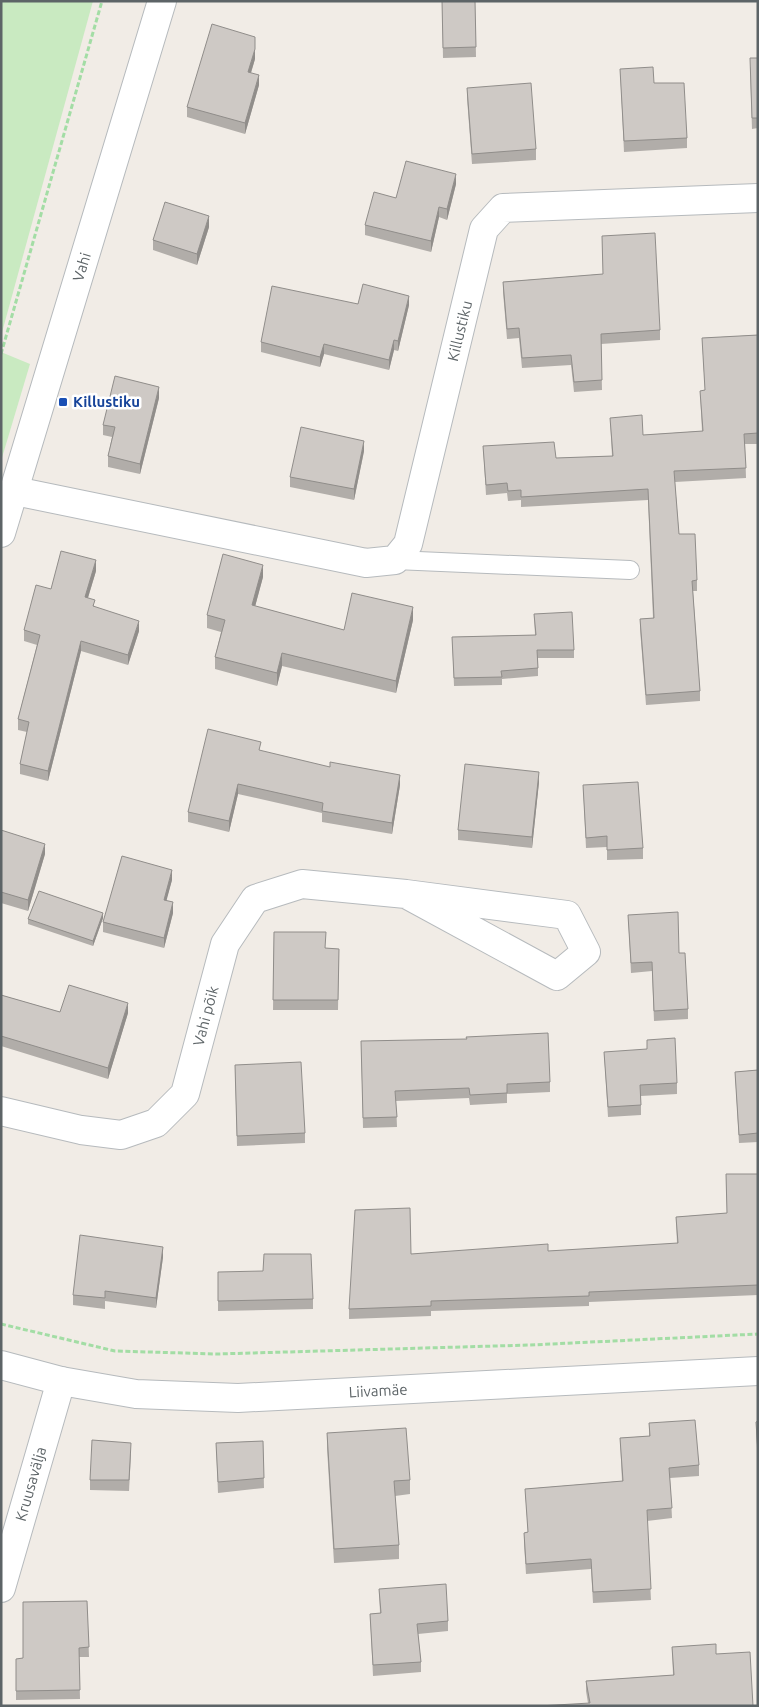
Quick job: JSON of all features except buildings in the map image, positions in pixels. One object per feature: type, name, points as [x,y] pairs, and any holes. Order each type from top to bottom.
[{"type":"street","points":[[148,1],[154,28]]},
{"type":"street","name":"Vahi","points":[[1,533],[162,1]]},
{"type":"street","name":"Killustiku","points":[[395,560],[408,544],[484,229],[503,208],[758,198]]},
{"type":"street","points":[[15,490],[366,563],[395,560]]},
{"type":"street","name":"Vahi põik","points":[[1,1111],[81,1130],[121,1135],[156,1123],[185,1094],[226,944],[255,899],[302,884],[406,894],[567,915],[586,952],[557,976],[406,894]]},
{"type":"street","name":"Liivamäe","points":[[1,1365],[61,1381],[136,1394],[238,1398],[758,1371]]},
{"type":"street","name":"Kruusavälja","points":[[1,1588],[61,1381]]},
{"type":"lane","points":[[395,560],[630,570]]},
{"type":"path","points":[[1,354],[102,1]]},
{"type":"path","points":[[1,1324],[115,1351],[216,1354],[530,1345],[758,1334]]},
{"type":"green space","points":[[1,1],[93,1],[1,336]]},
{"type":"green space","points":[[1,352],[30,364],[1,461]]},
{"type":"place","name":"Killustiku","points":[[63,402]]}]
